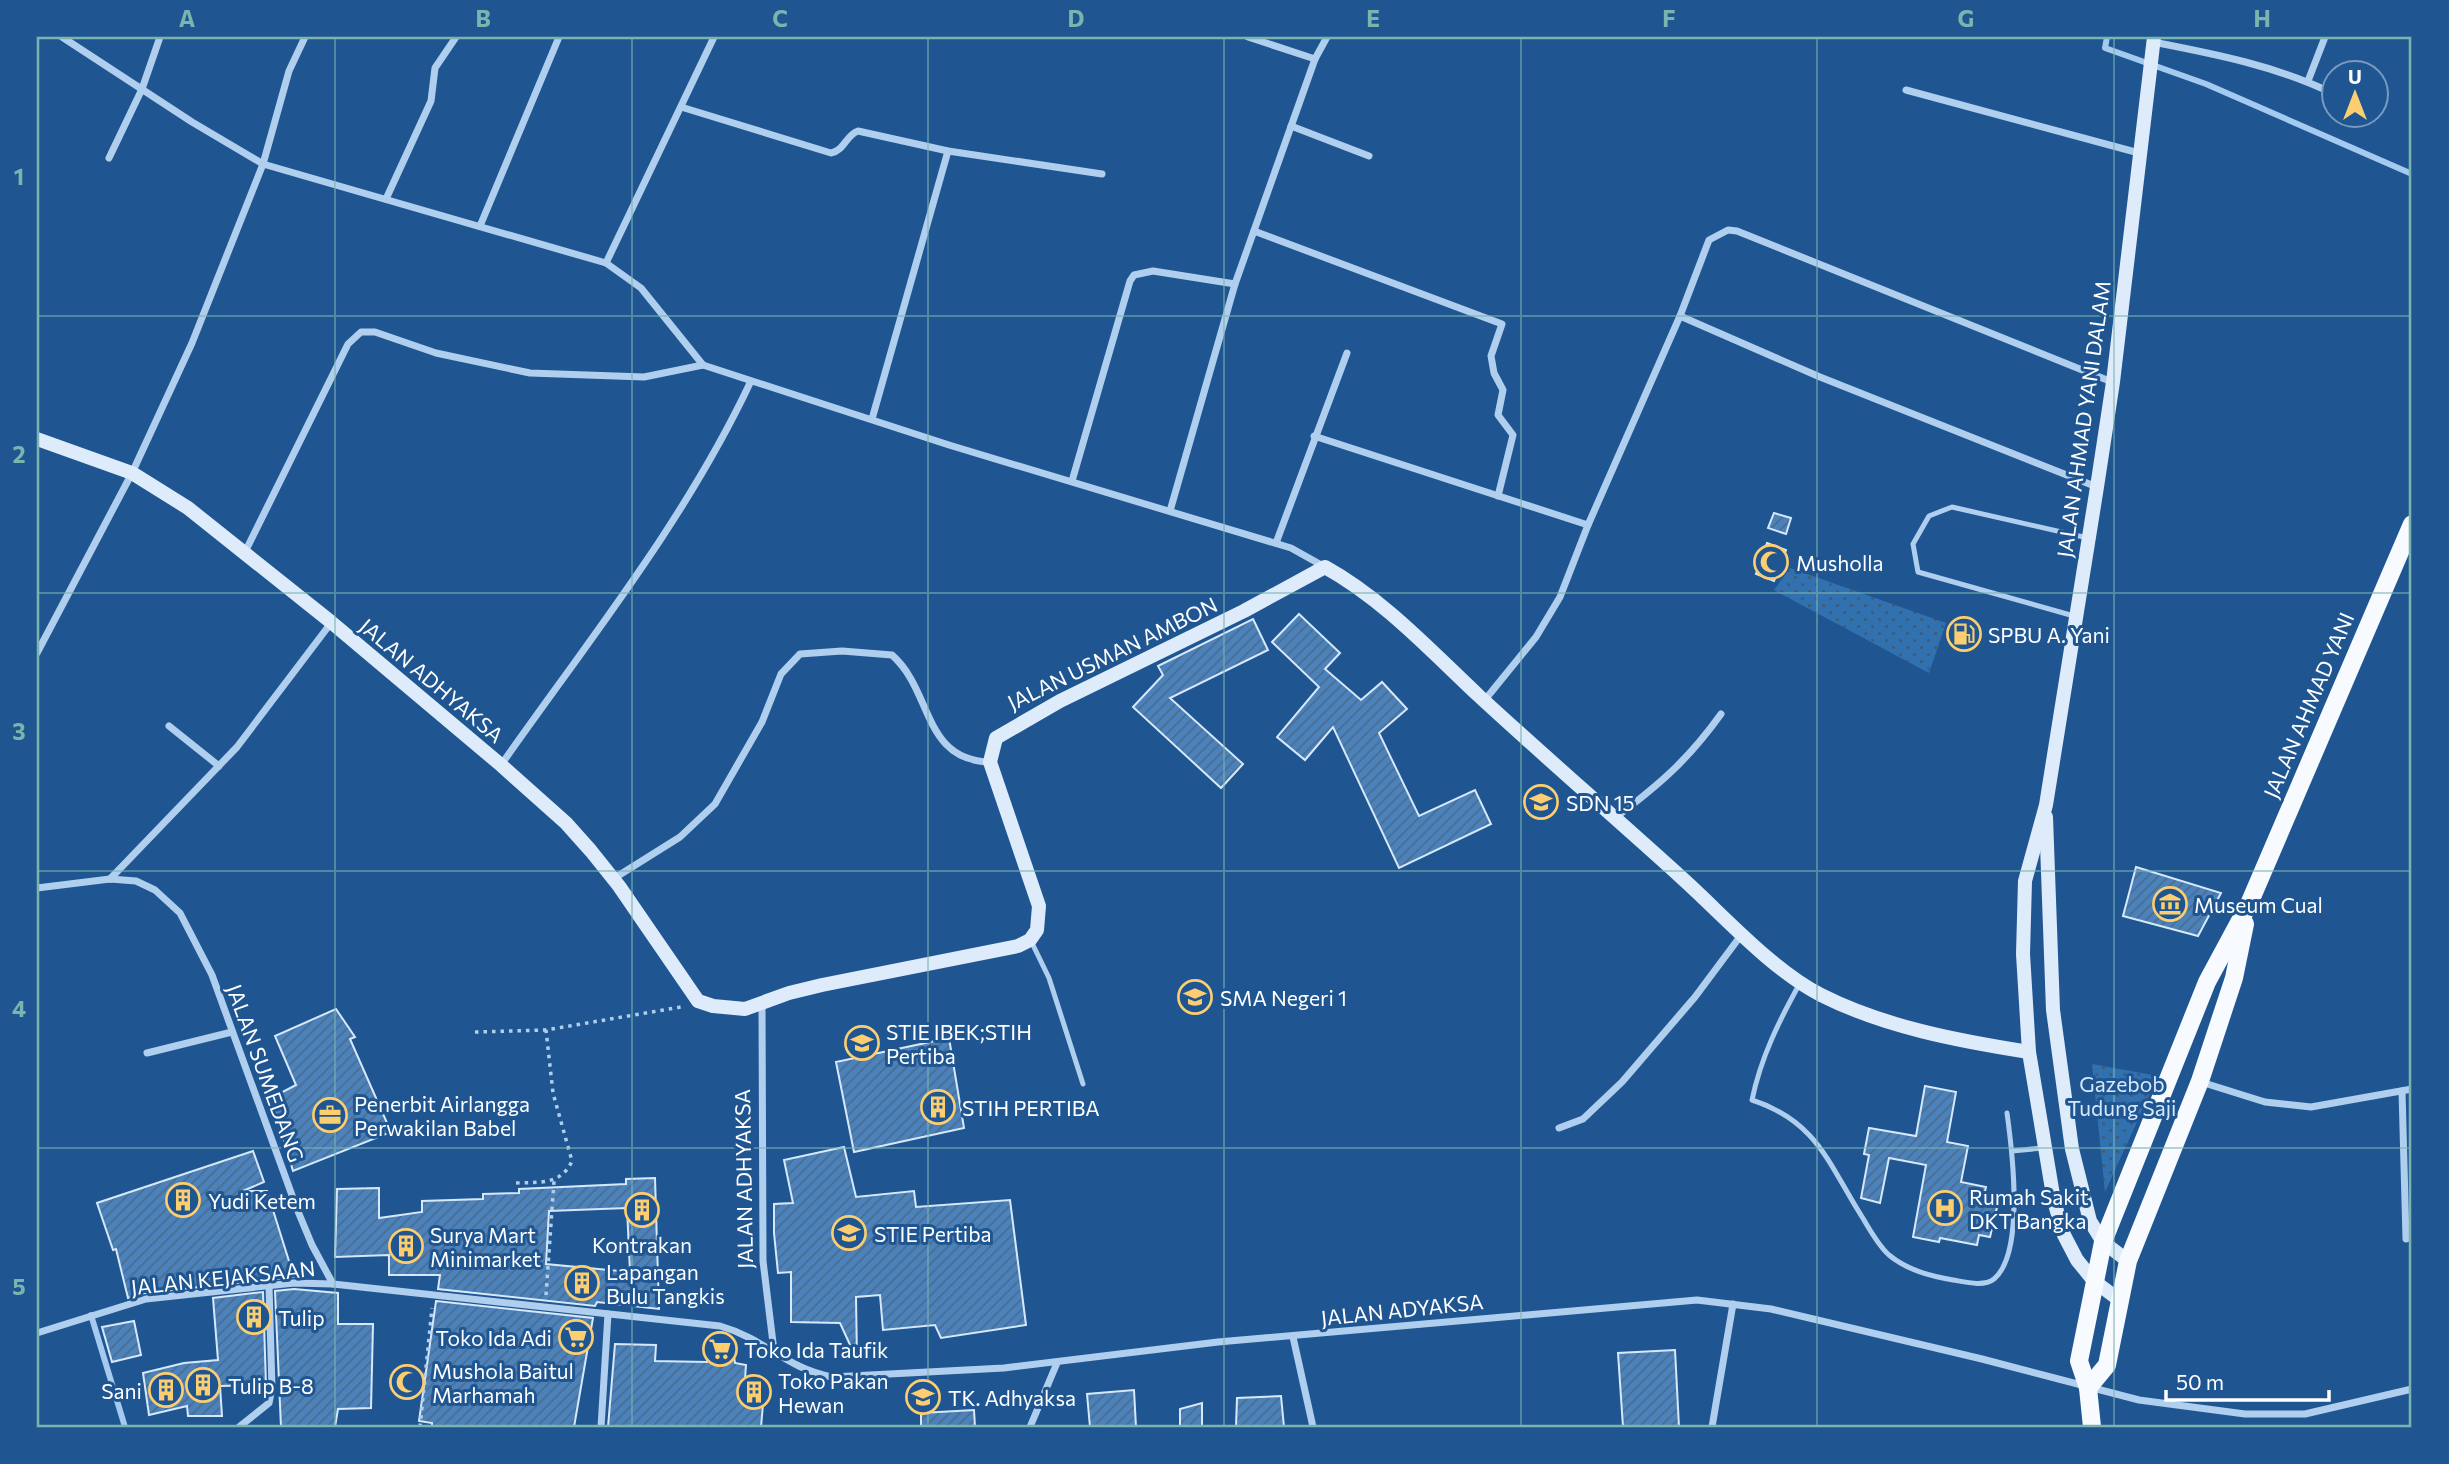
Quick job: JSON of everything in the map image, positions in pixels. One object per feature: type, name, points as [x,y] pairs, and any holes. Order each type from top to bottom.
[{"type":"main road","name":"JALAN AHMAD YANI","points":[[2092,1427],[2088,1388],[2079,1361],[2103,1242],[2207,982],[2249,904],[2412,524]]},
{"type":"main road","name":"JALAN AHMAD YANI","points":[[2088,1388],[2107,1365],[2118,1299],[2128,1261],[2200,1081],[2234,978],[2249,904]]},
{"type":"street","points":[[62,37],[263,164],[606,263],[641,288],[703,365],[750,383],[1308,555],[1358,588],[1397,620],[1614,819],[1800,983],[1852,1009],[1894,1023],[1985,1045],[2029,1052]]},
{"type":"street","points":[[109,158],[142,89],[160,37]]},
{"type":"street","points":[[37,653],[132,473],[192,343],[263,164],[289,71],[305,37]]},
{"type":"street","points":[[386,199],[431,101],[434,71],[456,37]]},
{"type":"street","points":[[480,226],[559,37]]},
{"type":"street","points":[[606,263],[714,37]]},
{"type":"street","points":[[1248,37],[1315,59]]},
{"type":"street","points":[[1170,511],[1235,284],[1315,59],[1327,37]]},
{"type":"street","points":[[2308,81],[2325,37]]},
{"type":"street","points":[[2153,44],[2224,56],[2308,81],[2320,87]]},
{"type":"street","name":"JALAN AHMAD YANI DALAM","points":[[2118,1299],[2094,1281],[2077,1260],[2064,1235],[2043,1148],[2029,1052],[2023,954],[2025,881],[2046,805],[2074,616],[2097,487],[2113,382],[2153,44]]},
{"type":"street","points":[[1906,90],[2139,153]]},
{"type":"street","points":[[681,107],[831,153],[840,149],[853,133],[858,131],[948,150],[1102,174]]},
{"type":"street","points":[[1291,126],[1369,156]]},
{"type":"street","points":[[872,419],[948,150]]},
{"type":"street","points":[[1484,701],[1523,655],[1560,597],[1709,240],[1728,230],[1737,231],[2113,382]]},
{"type":"street","points":[[1254,231],[1502,324],[1492,364],[1503,390],[1498,415],[1513,435],[1498,496]]},
{"type":"street","points":[[1072,481],[1130,281],[1135,275],[1153,271],[1235,284]]},
{"type":"street","points":[[1679,316],[1820,377],[2097,487]]},
{"type":"street","points":[[244,554],[348,344],[361,332],[375,332],[436,353],[530,373],[644,377],[703,365]]},
{"type":"street","points":[[1276,543],[1347,353]]},
{"type":"street","points":[[501,765],[659,545],[731,422],[750,383]]},
{"type":"street","points":[[1314,436],[1588,525]]},
{"type":"street","name":"JALAN ADHYAKSA","points":[[37,439],[132,473],[188,508],[331,622],[501,765],[566,823],[613,878],[698,1000]]},
{"type":"street","name":"JALAN USMAN AMBON","points":[[990,762],[996,738],[1008,728],[1325,568]]},
{"type":"street","points":[[110,879],[219,766],[262,716],[331,622]]},
{"type":"street","points":[[613,878],[680,837],[715,804],[762,723],[782,674],[792,659],[800,654],[842,651],[892,655],[913,682],[942,741],[963,757],[990,762],[1039,906],[1037,929],[1030,940],[1018,946],[982,954],[789,993],[745,1009],[713,1006],[698,1000]]},
{"type":"street","points":[[1614,819],[1658,786],[1690,756],[1721,714]]},
{"type":"street","points":[[169,726],[219,766]]},
{"type":"street","name":"JALAN AHMAD YANI DALAM","points":[[2046,805],[2052,996],[2057,1051],[2083,1197],[2090,1221],[2103,1242],[2128,1261]]},
{"type":"street","name":"JALAN SUMEDANG","points":[[37,888],[110,879],[136,881],[155,890],[180,913],[212,975],[302,1221],[333,1284]]},
{"type":"street","points":[[1559,1128],[1583,1119],[1622,1082],[1695,997],[1742,933]]},
{"type":"street","name":"JALAN ADHYAKSA","points":[[762,1005],[763,1261],[774,1351]]},
{"type":"street","points":[[147,1053],[232,1032]]},
{"type":"street","points":[[2200,1081],[2287,1106],[2337,1104],[2412,1089]]},
{"type":"street","points":[[2402,1091],[2406,1239]]},
{"type":"street","points":[[333,1284],[720,1326],[747,1335],[774,1351]]},
{"type":"street","name":"JALAN KEJAKSAAN","points":[[37,1333],[146,1299],[269,1286],[333,1284]]},
{"type":"street","points":[[239,1427],[269,1403],[272,1388],[269,1286]]},
{"type":"street","name":"JALAN ADYAKSA","points":[[774,1351],[808,1373],[832,1377],[1057,1363],[1166,1348],[1293,1338],[1648,1302],[1696,1300],[1771,1310],[1902,1339],[2139,1400],[2281,1416],[2305,1414],[2412,1389]]},
{"type":"street","points":[[1713,1427],[1733,1304]]},
{"type":"street","points":[[601,1427],[608,1314]]},
{"type":"street","points":[[1293,1338],[1313,1427]]},
{"type":"street","points":[[1030,1427],[1057,1363]]},
{"type":"lane","points":[[2074,616],[1918,572],[1913,544],[1929,516],[1952,507],[2088,538]]},
{"type":"lane","points":[[1030,940],[1049,978],[1083,1084]]},
{"type":"lane","points":[[1800,983],[1773,1033],[1758,1071],[1752,1100],[1779,1109],[1811,1134],[1887,1254],[1906,1266],[1930,1276],[1987,1283],[1995,1278],[2006,1262],[2015,1196],[2007,1113]]},
{"type":"lane","points":[[2012,1150],[2043,1148]]},
{"type":"path","points":[[475,1032],[546,1030],[626,1018],[698,1000]]},
{"type":"path","points":[[516,1183],[554,1181],[566,1173],[572,1161],[553,1093],[546,1030]]},
{"type":"path","points":[[545,1306],[554,1181]]},
{"type":"path","points":[[419,1427],[434,1294]]},
{"type":"green space","points":[[1790,568],[1946,623],[1929,673],[1774,590]]},
{"type":"green space","name":"Gazebob Tudung Saji","points":[[2092,1064],[2158,1076],[2105,1192]]},
{"type":"building","points":[[1774,513],[1791,518],[1786,534],[1768,528]]},
{"type":"building","name":"Musholla","points":[[1767,543],[1786,550],[1774,581],[1756,574]]},
{"type":"building","points":[[1299,614],[1340,653],[1325,669],[1361,700],[1382,682],[1407,709],[1379,733],[1419,816],[1475,790],[1491,824],[1399,868],[1333,727],[1305,760],[1277,737],[1319,687],[1272,642]]},
{"type":"building","points":[[1253,619],[1268,650],[1170,698],[1243,764],[1221,788],[1133,707],[1163,675],[1158,666]]},
{"type":"building","name":"Museum Cual","points":[[2136,867],[2221,893],[2198,936],[2123,916]]},
{"type":"building","name":"Penerbit Airlangga Perwakilan Babel","points":[[336,1009],[355,1037],[350,1039],[391,1132],[293,1171],[271,1098],[296,1085],[275,1036]]},
{"type":"building","name":"STIH PERTIBA","points":[[949,1038],[964,1128],[854,1152],[836,1062]]},
{"type":"building","points":[[1925,1086],[1956,1092],[1947,1142],[1968,1146],[1961,1182],[1986,1187],[1983,1200],[1998,1203],[1990,1237],[1979,1235],[1977,1245],[1940,1238],[1939,1242],[1913,1237],[1926,1165],[1889,1158],[1880,1203],[1861,1198],[1869,1155],[1864,1154],[1869,1128],[1916,1136]]},
{"type":"building","points":[[844,1147],[856,1197],[914,1191],[916,1207],[1010,1200],[1026,1325],[941,1338],[935,1325],[883,1330],[880,1295],[856,1297],[857,1360],[840,1323],[791,1322],[791,1272],[778,1273],[774,1233],[774,1204],[793,1203],[784,1160]]},
{"type":"building","points":[[253,1151],[264,1182],[243,1191],[267,1191],[294,1277],[145,1293],[128,1298],[116,1249],[113,1250],[97,1203]]},
{"type":"building","points":[[655,1178],[659,1309],[597,1302],[595,1306],[438,1289],[440,1275],[389,1275],[389,1255],[335,1257],[337,1189],[379,1188],[379,1218],[422,1212],[422,1201],[483,1199],[483,1194],[519,1193],[519,1189],[626,1184],[626,1179]],"holes":[[[627,1208],[630,1272],[546,1264],[549,1211]]]},
{"type":"building","points":[[294,1289],[338,1293],[338,1324],[373,1324],[371,1408],[338,1409],[335,1427],[281,1427],[275,1291]]},
{"type":"building","points":[[263,1292],[266,1385],[220,1386],[222,1416],[188,1416],[187,1406],[149,1415],[143,1373],[184,1363],[218,1360],[213,1298]]},
{"type":"building","points":[[436,1301],[593,1318],[574,1427],[432,1427],[432,1423],[419,1421]]},
{"type":"building","points":[[134,1321],[141,1355],[112,1362],[102,1327]]},
{"type":"building","points":[[709,1341],[732,1344],[735,1363],[746,1365],[745,1379],[765,1381],[761,1427],[608,1427],[615,1344],[656,1345],[655,1361],[707,1362]]},
{"type":"building","points":[[1675,1350],[1679,1427],[1623,1427],[1618,1353]]},
{"type":"building","points":[[1134,1390],[1136,1427],[1090,1427],[1087,1394]]},
{"type":"building","points":[[1281,1396],[1284,1427],[1236,1427],[1237,1398]]},
{"type":"building","points":[[1202,1403],[1202,1427],[1180,1427],[1180,1409]]},
{"type":"building","points":[[974,1410],[975,1427],[921,1427],[921,1413]]},
{"type":"waterway","points":[[2107,37],[2105,48],[2206,84],[2412,174]]},
{"type":"waterway","points":[[91,1315],[125,1427]]},
{"type":"place","name":"Musholla","points":[[1771,562]]},
{"type":"place","name":"SPBU A. Yani","points":[[1964,634]]},
{"type":"place","name":"SDN 15","points":[[1541,802]]},
{"type":"place","name":"Museum Cual","points":[[2170,904]]},
{"type":"place","name":"SMA Negeri 1","points":[[1195,997]]},
{"type":"place","name":"STIE IBEK;STIH Pertiba","points":[[862,1043]]},
{"type":"place","name":"STIH PERTIBA","points":[[938,1107]]},
{"type":"place","name":"Penerbit Airlangga Perwakilan Babel","points":[[330,1115]]},
{"type":"place","name":"Yudi Ketem","points":[[183,1200]]},
{"type":"place","name":"Rumah Sakit DKT Bangka","points":[[1945,1208]]},
{"type":"place","name":"Kontrakan","points":[[642,1210]]},
{"type":"place","name":"STIE Pertiba","points":[[849,1233]]},
{"type":"place","name":"Surya Mart Minimarket","points":[[406,1246]]},
{"type":"place","name":"Lapangan Bulu Tangkis","points":[[582,1283]]},
{"type":"place","name":"Tulip","points":[[254,1317]]},
{"type":"place","name":"Toko Ida Adi","points":[[576,1337]]},
{"type":"place","name":"Toko Ida Taufik","points":[[720,1349]]},
{"type":"place","name":"Mushola Baitul Marhamah","points":[[407,1382]]},
{"type":"place","name":"Tulip B-8","points":[[203,1385]]},
{"type":"place","name":"Sani","points":[[166,1390]]},
{"type":"place","name":"Toko Pakan Hewan","points":[[754,1392]]},
{"type":"place","name":"TK. Adhyaksa","points":[[923,1397]]}]
